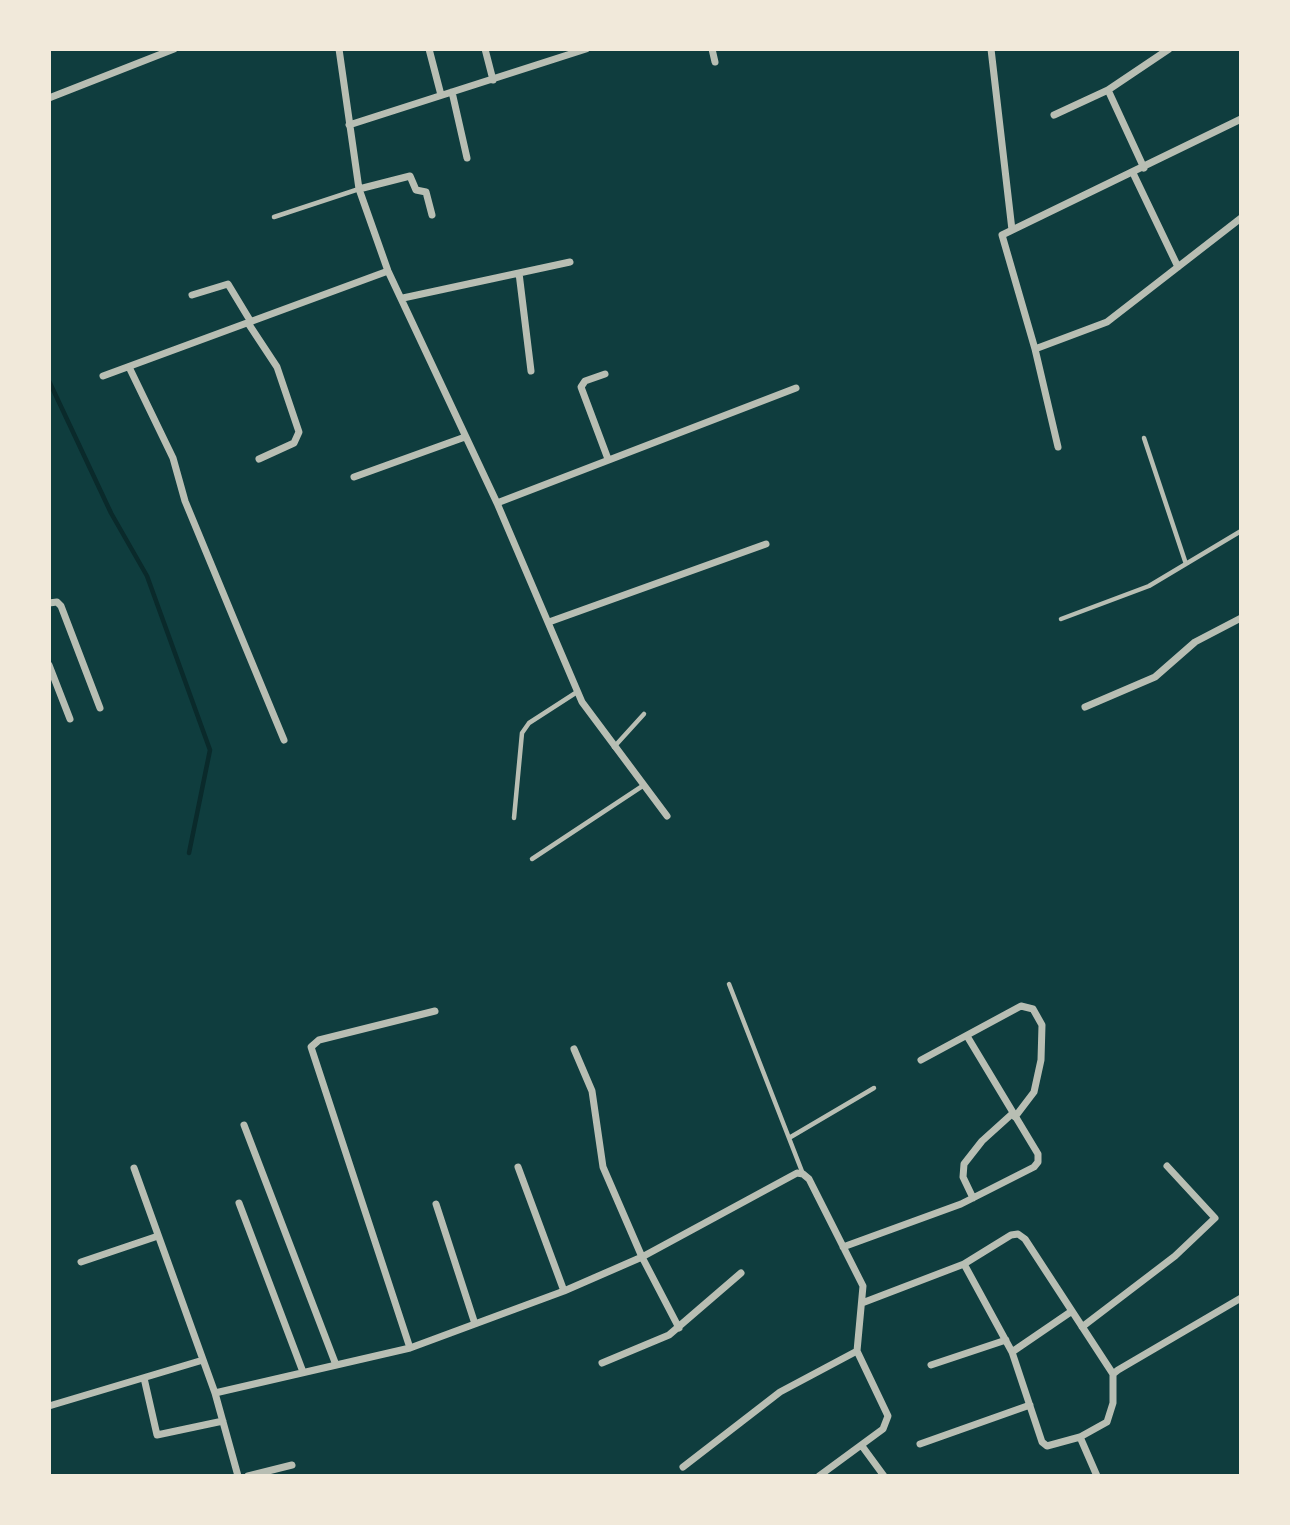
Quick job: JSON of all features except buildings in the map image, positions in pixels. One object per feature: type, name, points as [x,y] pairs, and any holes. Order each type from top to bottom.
[{"type":"street","points":[[49,98],[174,49]]},
{"type":"street","points":[[339,49],[359,189],[388,271],[497,503],[577,692],[614,747],[667,816]]},
{"type":"street","points":[[429,49],[441,95]]},
{"type":"street","points":[[485,49],[493,80]]},
{"type":"street","points":[[349,125],[586,49]]},
{"type":"street","points":[[712,49],[715,62]]},
{"type":"street","points":[[991,49],[1012,230]]},
{"type":"street","points":[[1054,115],[1108,90],[1169,49]]},
{"type":"street","points":[[1108,90],[1144,168]]},
{"type":"street","points":[[452,92],[467,158]]},
{"type":"street","points":[[1058,447],[1035,349],[1002,238],[1012,230],[1241,119]]},
{"type":"street","points":[[1133,173],[1178,267]]},
{"type":"street","points":[[359,189],[410,176],[416,190],[426,192],[432,215]]},
{"type":"street","points":[[1035,349],[1100,327],[1241,218]]},
{"type":"street","points":[[403,298],[570,262]]},
{"type":"street","points":[[103,376],[388,271]]},
{"type":"street","points":[[519,272],[531,371]]},
{"type":"street","points":[[192,295],[228,284],[277,367],[299,432],[294,443],[259,459]]},
{"type":"street","points":[[130,367],[173,458],[185,501],[284,740]]},
{"type":"street","points":[[605,374],[585,381],[582,387],[608,459]]},
{"type":"street","points":[[497,503],[796,388]]},
{"type":"street","points":[[354,477],[465,437]]},
{"type":"street","points":[[549,622],[766,544]]},
{"type":"street","points":[[49,603],[57,601],[61,606],[100,708]]},
{"type":"street","points":[[1085,707],[1154,677],[1195,642],[1241,618]]},
{"type":"street","points":[[49,665],[70,719]]},
{"type":"street","points":[[921,1060],[1021,1006],[1033,1009],[1039,1018],[1044,1038],[1037,1085],[1014,1115],[982,1141],[964,1164],[963,1177],[973,1198]]},
{"type":"street","points":[[410,1348],[311,1047],[319,1040],[435,1011]]},
{"type":"street","points":[[843,1247],[973,1198],[1034,1167],[1038,1162],[1038,1154],[967,1036]]},
{"type":"street","points":[[574,1049],[592,1091],[603,1167],[642,1256],[679,1328]]},
{"type":"street","points":[[244,1125],[336,1365]]},
{"type":"street","points":[[1082,1327],[1175,1256],[1215,1218],[1167,1166]]},
{"type":"street","points":[[518,1167],[564,1291]]},
{"type":"street","points":[[134,1168],[215,1393],[239,1476]]},
{"type":"street","points":[[215,1393],[410,1348],[564,1291],[642,1256],[797,1173],[809,1179],[863,1286],[857,1351],[888,1416],[883,1429],[819,1476]]},
{"type":"street","points":[[239,1203],[303,1372]]},
{"type":"street","points":[[436,1204],[475,1324]]},
{"type":"street","points":[[862,1303],[964,1264],[1018,1234],[1113,1374],[1113,1403],[1107,1422],[1080,1437],[1047,1447],[1042,1442],[1012,1352],[964,1264]]},
{"type":"street","points":[[81,1262],[158,1236]]},
{"type":"street","points":[[602,1363],[660,1340],[679,1328],[741,1273]]},
{"type":"street","points":[[1113,1374],[1241,1298]]},
{"type":"street","points":[[1012,1352],[1072,1311]]},
{"type":"street","points":[[931,1365],[1006,1340]]},
{"type":"street","points":[[683,1467],[779,1392],[857,1351]]},
{"type":"street","points":[[49,1406],[203,1360]]},
{"type":"street","points":[[144,1378],[157,1435],[223,1420]]},
{"type":"street","points":[[920,1444],[1030,1405]]},
{"type":"street","points":[[1080,1437],[1097,1476]]},
{"type":"street","points":[[862,1446],[884,1476]]},
{"type":"street","points":[[248,1476],[292,1465]]},
{"type":"lane","points":[[274,217],[359,189]]},
{"type":"lane","points":[[1144,438],[1186,564]]},
{"type":"lane","points":[[1061,619],[1149,586],[1241,531]]},
{"type":"lane","points":[[514,818],[522,733],[529,723],[577,692]]},
{"type":"lane","points":[[614,747],[645,714]]},
{"type":"lane","points":[[532,859],[644,785]]},
{"type":"lane","points":[[729,984],[803,1174]]},
{"type":"lane","points":[[789,1138],[874,1088]]},
{"type":"waterway","points":[[49,381],[111,513],[147,576],[210,750],[189,853]]}]
